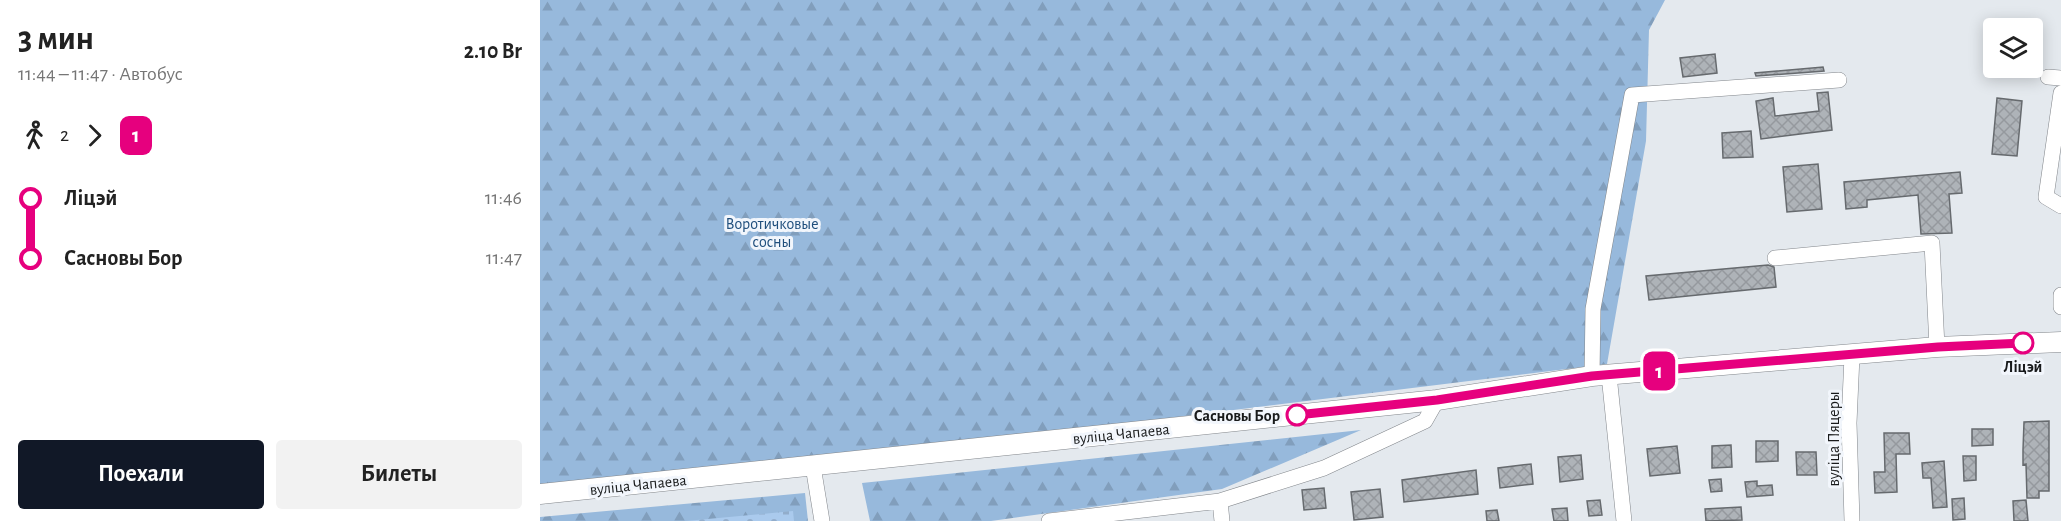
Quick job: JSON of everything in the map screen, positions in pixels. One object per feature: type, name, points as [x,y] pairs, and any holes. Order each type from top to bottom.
[{"type":"main road","name":"вуліца Чапаева","points":[[540,494],[1437,400],[1600,376],[1938,347],[2061,342]]},
{"type":"street","points":[[1624,521],[1600,376],[1593,309],[1632,95],[1839,80]]},
{"type":"street","points":[[2061,95],[2046,196],[2061,206]]},
{"type":"street","points":[[1775,258],[1932,243],[1938,347]]},
{"type":"street","points":[[2061,295],[2061,307]]},
{"type":"street","name":"вуліца Пяцеры","points":[[1852,356],[1849,423],[1852,521]]},
{"type":"street","points":[[1049,521],[1220,501],[1324,468],[1405,431],[1425,421],[1437,400]]},
{"type":"street","points":[[813,466],[822,521]]},
{"type":"street","points":[[1220,501],[1222,521]]},
{"type":"green space","name":"Воротичковые сосны","points":[[540,0],[1665,0],[1649,30],[1646,141],[1607,364],[707,475],[540,486]]},
{"type":"green space","points":[[1361,430],[1222,489],[991,521],[870,521],[862,483]]},
{"type":"green space","points":[[805,493],[808,521],[540,521],[540,517]]},
{"type":"green space","points":[[793,511],[794,521],[686,521]]},
{"type":"building","points":[[1715,54],[1717,73],[1683,77],[1680,58]]},
{"type":"building","points":[[1823,67],[1824,71],[1756,76],[1755,73]]},
{"type":"building","points":[[1828,92],[1832,130],[1761,139],[1756,101],[1773,98],[1775,116],[1819,111],[1817,93]]},
{"type":"building","points":[[1997,98],[2022,101],[2017,156],[1992,154]]},
{"type":"building","points":[[1751,131],[1753,157],[1723,158],[1722,133]]},
{"type":"building","points":[[1818,164],[1822,209],[1787,212],[1783,167]]},
{"type":"building","points":[[1960,172],[1962,193],[1949,194],[1952,233],[1921,234],[1918,195],[1867,200],[1867,207],[1846,209],[1844,182]]},
{"type":"building","points":[[1768,265],[1774,267],[1776,287],[1649,300],[1646,276]]},
{"type":"building","points":[[2049,421],[2049,491],[2039,491],[2039,498],[2027,498],[2026,464],[2023,465],[2024,422]]},
{"type":"building","points":[[1972,429],[1993,429],[1993,445],[1972,446]]},
{"type":"building","points":[[1884,433],[1909,433],[1910,454],[1896,454],[1897,492],[1875,493],[1874,472],[1885,472]]},
{"type":"building","points":[[1756,441],[1778,441],[1778,461],[1756,462]]},
{"type":"building","points":[[1731,445],[1732,467],[1712,468],[1712,446]]},
{"type":"building","points":[[1677,446],[1680,473],[1650,476],[1647,449]]},
{"type":"building","points":[[1796,452],[1816,452],[1817,475],[1797,475]]},
{"type":"building","points":[[1581,455],[1583,479],[1560,482],[1558,457]]},
{"type":"building","points":[[1963,456],[1976,456],[1976,480],[1964,481]]},
{"type":"building","points":[[1944,461],[1947,507],[1933,508],[1931,478],[1923,478],[1922,463]]},
{"type":"building","points":[[1531,464],[1533,484],[1500,488],[1498,468]]},
{"type":"building","points":[[1476,470],[1478,494],[1404,502],[1402,480]]},
{"type":"building","points":[[1721,479],[1722,491],[1711,492],[1709,480]]},
{"type":"building","points":[[1757,481],[1757,486],[1772,485],[1773,495],[1747,497],[1745,482]]},
{"type":"building","points":[[1324,488],[1326,508],[1304,510],[1302,490]]},
{"type":"building","points":[[1380,489],[1383,517],[1354,520],[1351,492]]},
{"type":"building","points":[[1964,498],[1965,519],[1953,520],[1952,499]]},
{"type":"building","points":[[1600,500],[1602,515],[1589,516],[1587,501]]},
{"type":"building","points":[[2026,500],[2028,521],[2014,521],[2013,501]]},
{"type":"building","points":[[1741,507],[1742,520],[1706,521],[1705,509]]},
{"type":"building","points":[[1567,508],[1568,521],[1554,521],[1552,509]]},
{"type":"building","points":[[1497,510],[1499,521],[1487,521],[1486,511]]},
{"type":"bus line","name":"1","points":[[1297,415],[1437,400],[1592,376],[1938,347],[2023,343]]},
{"type":"place","name":"Ліцэй","points":[[2023,343]]},
{"type":"place","name":"Сасновы Бор","points":[[1297,415]]}]
